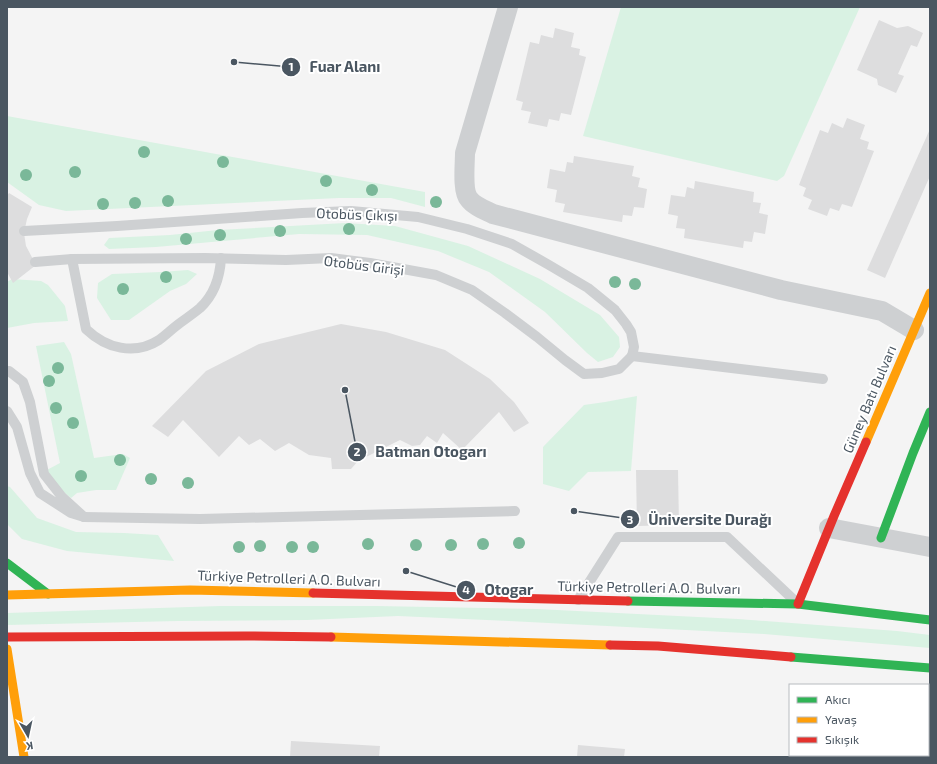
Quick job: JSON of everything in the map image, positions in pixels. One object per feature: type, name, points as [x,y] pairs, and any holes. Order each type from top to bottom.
[{"type":"main road","name":"Güney Batı Bulvarı","points":[[798,604],[831,522],[930,293]]},
{"type":"main road","points":[[881,538],[912,453],[930,412]]},
{"type":"main road","points":[[7,563],[48,594]]},
{"type":"main road","name":"Türkiye Petrolleri A.O. Bulvarı","points":[[7,595],[190,590],[798,604],[930,620]]},
{"type":"main road","points":[[7,636],[328,637],[658,646],[930,668]]},
{"type":"main road","points":[[7,649],[24,757]]},
{"type":"street","points":[[508,7],[465,153],[464,175],[466,191],[468,199],[473,203],[493,214],[508,218],[781,290],[882,311],[914,330]]},
{"type":"street","points":[[831,522],[881,538],[930,547]]},
{"type":"lane","name":"Otobüs Çıkışı","points":[[24,231],[351,211],[418,217],[467,229],[512,244],[588,288],[615,310],[626,324],[631,332],[634,347],[632,356]]},
{"type":"lane","name":"Otobüs Girişi","points":[[35,262],[72,259],[221,258],[286,260],[331,258],[370,263],[436,276],[472,290],[537,337],[564,360],[584,374],[602,374],[619,369],[632,356]]},
{"type":"lane","points":[[72,259],[86,329],[102,342],[112,346],[135,348],[158,340],[200,307],[208,298],[214,287],[220,268],[221,258]]},
{"type":"lane","points":[[632,356],[823,378]]},
{"type":"lane","points":[[7,371],[23,382],[30,402],[44,474],[62,497],[84,517]]},
{"type":"lane","points":[[7,411],[16,427],[30,473],[40,493],[71,513],[84,517],[200,519],[515,511]]},
{"type":"lane","points":[[578,600],[618,537],[727,537],[798,604]]},
{"type":"green space","points":[[621,7],[860,7],[784,176],[777,181],[583,136]]},
{"type":"green space","points":[[7,116],[425,192],[425,207],[391,198],[339,198],[66,211],[39,205],[7,182]]},
{"type":"green space","points":[[345,223],[395,226],[468,246],[540,279],[600,315],[619,337],[620,347],[613,357],[598,362],[545,312],[489,272],[438,251],[367,235],[299,234],[156,247],[109,249],[104,245],[109,238]]},
{"type":"green space","points":[[188,270],[197,274],[186,284],[170,291],[129,320],[111,320],[97,298],[98,283],[112,274]]},
{"type":"green space","points":[[12,279],[41,281],[48,285],[65,306],[68,321],[34,323],[7,328],[7,282]]},
{"type":"green space","points":[[64,342],[71,354],[94,458],[123,454],[130,458],[116,490],[96,490],[77,493],[71,498],[52,482],[45,471],[60,463],[36,346]]},
{"type":"green space","points":[[637,396],[631,471],[588,472],[569,491],[543,484],[543,447],[584,405]]},
{"type":"green space","points":[[7,486],[10,487],[37,518],[76,532],[158,535],[174,561],[67,551],[22,539],[7,524]]},
{"type":"green space","points":[[220,606],[377,606],[537,609],[738,619],[897,631],[930,635],[930,648],[764,634],[398,616],[307,620],[7,625],[7,613]]},
{"type":"building","points":[[879,20],[897,28],[908,26],[923,33],[917,47],[911,45],[898,74],[904,76],[896,93],[878,85],[877,79],[857,70]]},
{"type":"building","points":[[555,28],[574,33],[571,47],[580,49],[579,55],[586,57],[571,115],[561,113],[559,121],[549,119],[547,127],[528,123],[531,112],[521,110],[523,102],[516,100],[530,42],[539,44],[541,35],[553,38]]},
{"type":"building","points":[[847,118],[865,125],[860,139],[869,142],[867,149],[874,151],[852,207],[842,204],[839,211],[830,208],[827,216],[808,209],[812,200],[803,196],[806,188],[799,185],[820,130],[828,133],[832,123],[843,128]]},
{"type":"building","points":[[930,129],[930,176],[885,278],[867,270]]},
{"type":"building","points":[[574,156],[634,166],[632,176],[640,178],[638,187],[647,189],[644,208],[634,207],[632,216],[623,215],[622,222],[563,212],[565,204],[555,202],[557,190],[547,188],[550,169],[565,172],[567,162],[573,163]]},
{"type":"building","points":[[695,181],[754,192],[753,202],[761,203],[759,213],[768,215],[765,234],[754,232],[752,242],[744,241],[743,248],[684,238],[685,229],[676,228],[678,216],[668,214],[671,195],[685,197],[687,187],[694,189]]},
{"type":"building","points":[[9,193],[32,207],[27,219],[24,233],[26,246],[36,265],[13,283],[7,272],[7,196]]},
{"type":"building","points":[[341,324],[386,332],[445,350],[490,379],[514,402],[529,423],[514,432],[499,412],[462,450],[443,433],[437,443],[427,436],[420,445],[412,446],[400,440],[358,461],[351,469],[332,469],[331,458],[309,455],[289,443],[275,451],[260,439],[249,445],[239,436],[219,457],[183,420],[168,437],[152,426],[206,371],[259,344]]},
{"type":"building","points":[[636,470],[678,470],[679,525],[637,526]]},
{"type":"building","points":[[291,741],[380,746],[379,757],[290,757]]},
{"type":"building","points":[[578,745],[625,749],[624,757],[577,757]]},
{"type":"traffic: fast","points":[[881,538],[930,412]]},
{"type":"traffic: fast","points":[[7,563],[48,594]]},
{"type":"traffic: fast","points":[[628,601],[798,604],[930,620]]},
{"type":"traffic: fast","points":[[791,657],[930,668]]},
{"type":"traffic: slow","points":[[866,442],[930,293]]},
{"type":"traffic: slow","points":[[7,595],[190,590],[313,593]]},
{"type":"traffic: slow","points":[[331,637],[610,645]]},
{"type":"traffic: slow","points":[[7,649],[24,757]]},
{"type":"traffic: jam","points":[[798,604],[866,442]]},
{"type":"traffic: jam","points":[[313,593],[628,601]]},
{"type":"traffic: jam","points":[[7,637],[331,637]]},
{"type":"traffic: jam","points":[[610,645],[658,646],[791,657]]},
{"type":"place","name":"Fuar Alanı","points":[[234,62]]},
{"type":"place","name":"Batman Otogarı","points":[[345,390]]},
{"type":"place","name":"Üniversite Durağı","points":[[574,511]]},
{"type":"place","name":"Otogar","points":[[406,571]]}]
